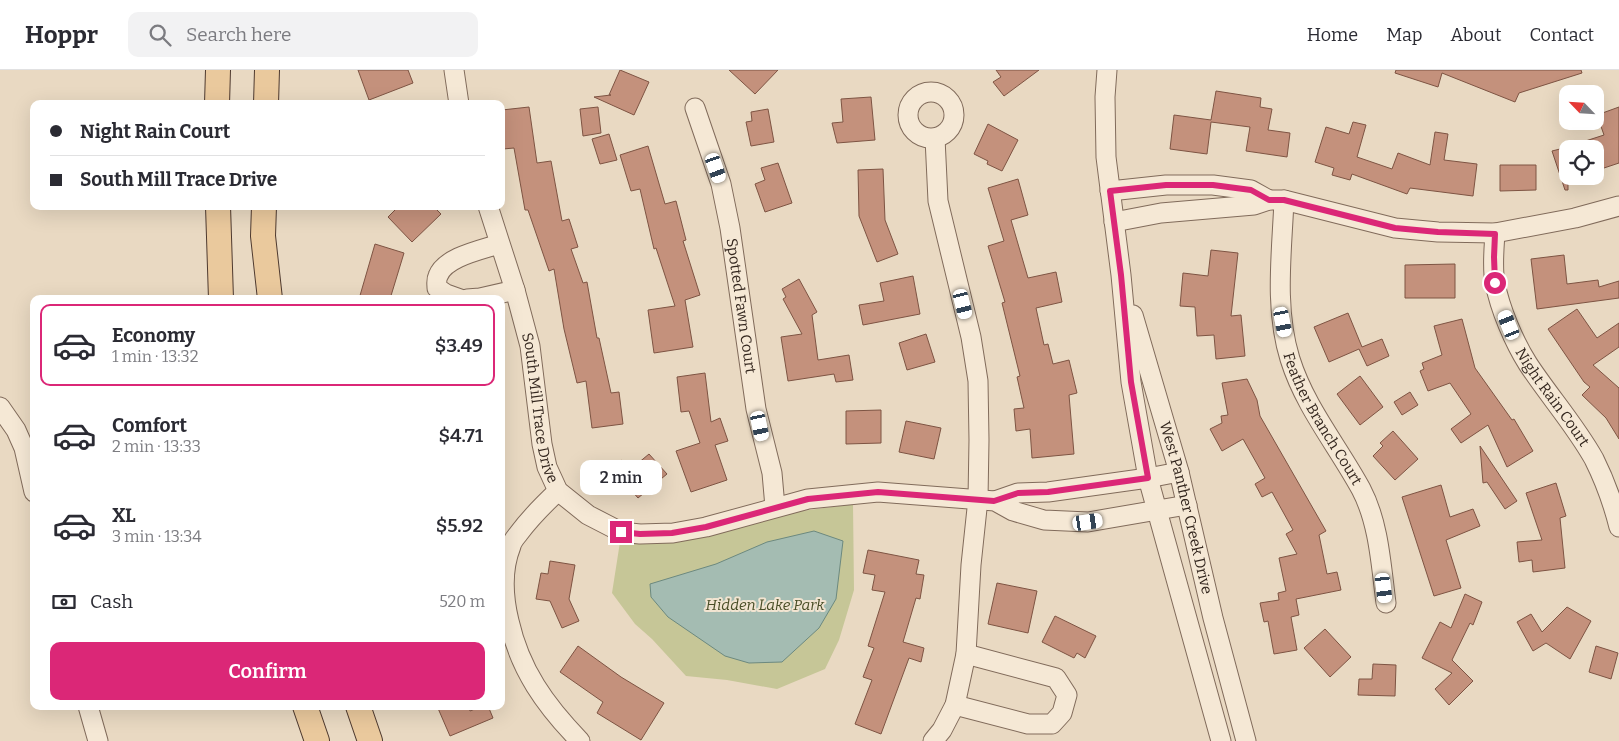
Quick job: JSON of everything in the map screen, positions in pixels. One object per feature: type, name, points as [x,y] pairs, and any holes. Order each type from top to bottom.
[{"type":"main road","points":[[217,100],[218,70]]},
{"type":"main road","points":[[266,100],[268,70]]},
{"type":"main road","points":[[218,210],[221,295]]},
{"type":"main road","points":[[264,210],[263,236],[270,295]]},
{"type":"main road","points":[[306,710],[317,741]]},
{"type":"main road","points":[[359,710],[370,741]]},
{"type":"street","points":[[454,70],[458,100]]},
{"type":"street","name":"West Panther Creek Drive","points":[[1107,70],[1105,97],[1106,156],[1121,275],[1131,382],[1148,478],[1221,741]]},
{"type":"street","name":"Spotted Fawn Court","points":[[695,108],[721,184],[730,228],[756,409],[772,473],[775,507]]},
{"type":"street","points":[[933,741],[942,730],[955,705],[966,654],[971,565],[986,500],[978,381],[971,337],[938,201],[935,138]]},
{"type":"street","points":[[1110,191],[1166,185],[1213,185],[1251,190],[1277,200],[1395,228],[1495,234],[1575,218],[1619,206]]},
{"type":"street","points":[[1114,222],[1161,212],[1254,205],[1277,200]]},
{"type":"street","name":"Feather Branch Court","points":[[1277,200],[1283,322],[1289,357],[1300,387],[1318,421],[1361,490],[1372,518],[1380,556],[1386,603]]},
{"type":"street","name":"South Mill Trace Drive","points":[[489,210],[515,290],[530,346],[542,444],[547,467],[558,491],[588,515],[621,532],[640,534],[672,533],[706,527],[808,499],[878,492],[986,500],[1018,493],[1048,492],[1179,472]]},
{"type":"street","name":"Night Rain Court","points":[[1495,234],[1495,283],[1514,337],[1528,364],[1593,458],[1611,497],[1619,527]]},
{"type":"street","points":[[449,295],[437,288],[437,277],[443,268],[451,261],[499,244]]},
{"type":"street","name":"West Panther Creek Drive","points":[[1121,275],[1179,472],[1213,618],[1246,741]]},
{"type":"street","points":[[493,295],[515,290]]},
{"type":"street","points":[[0,407],[16,430],[24,448],[30,474]]},
{"type":"street","points":[[505,574],[511,544],[534,513],[558,491]]},
{"type":"street","name":"South Mill Trace Drive","points":[[986,500],[1013,511],[1044,520],[1088,522],[1157,512],[1187,505]]},
{"type":"street","points":[[505,604],[515,645],[526,672],[553,711],[580,741]]},
{"type":"street","points":[[955,705],[1028,724],[1052,724],[1062,713],[1067,695],[1056,678],[966,654]]},
{"type":"street","points":[[89,710],[98,741]]},
{"type":"green space","name":"Hidden Lake Park","points":[[853,504],[854,590],[839,640],[825,669],[777,689],[727,680],[686,676],[652,639],[635,624],[612,593],[620,542],[661,543],[732,530],[795,512]]},
{"type":"shaded area","points":[[814,531],[843,541],[836,599],[819,628],[782,662],[749,663],[725,656],[668,617],[651,597],[650,584],[716,564],[767,542]]},
{"type":"building","points":[[358,70],[408,70],[413,83],[369,100]]},
{"type":"building","points":[[620,70],[649,82],[634,115],[594,97],[611,95],[609,95]]},
{"type":"building","points":[[729,70],[778,70],[755,94]]},
{"type":"building","points":[[996,70],[1039,70],[1004,96],[993,82],[1001,77]]},
{"type":"building","points":[[1396,70],[1581,70],[1582,73],[1519,93],[1515,102],[1442,73],[1438,87],[1395,73]]},
{"type":"building","points":[[1216,91],[1261,98],[1260,107],[1272,109],[1268,130],[1290,133],[1287,157],[1246,151],[1250,127],[1211,122],[1207,154],[1170,149],[1174,115],[1211,120]]},
{"type":"building","points":[[871,97],[875,140],[837,143],[832,123],[843,122],[841,99]]},
{"type":"building","points":[[529,107],[537,163],[551,161],[562,221],[569,219],[578,247],[571,249],[583,283],[587,282],[597,338],[599,338],[611,393],[619,392],[623,424],[592,428],[586,381],[577,383],[564,329],[554,269],[549,271],[528,210],[525,210],[514,148],[505,149],[505,110]]},
{"type":"building","points":[[598,107],[601,133],[583,136],[580,109]]},
{"type":"building","points":[[1619,107],[1619,163],[1604,168],[1604,140],[1589,140],[1604,135],[1602,130],[1604,130],[1604,112]]},
{"type":"building","points":[[768,109],[774,142],[751,146],[746,122],[752,121],[751,112]]},
{"type":"building","points":[[1353,122],[1366,125],[1357,157],[1392,169],[1398,153],[1430,165],[1435,132],[1448,134],[1444,160],[1477,164],[1473,196],[1410,188],[1407,194],[1352,174],[1350,180],[1332,175],[1334,168],[1315,162],[1326,127],[1349,134]]},
{"type":"building","points":[[988,124],[1018,140],[1002,171],[987,164],[988,161],[974,154]]},
{"type":"building","points":[[609,134],[617,160],[600,164],[592,139]]},
{"type":"building","points":[[648,146],[665,204],[676,201],[686,240],[683,241],[700,295],[685,300],[693,347],[654,353],[648,310],[675,306],[656,248],[654,249],[640,189],[631,191],[620,155]]},
{"type":"building","points":[[1559,149],[1559,172],[1552,151]]},
{"type":"building","points":[[778,163],[792,203],[765,212],[755,184],[765,180],[761,168]]},
{"type":"building","points":[[1500,165],[1536,165],[1536,190],[1500,191]]},
{"type":"building","points":[[883,169],[885,220],[898,254],[877,262],[859,216],[858,170]]},
{"type":"building","points":[[1018,179],[1028,215],[1011,220],[1028,278],[1056,272],[1062,302],[1036,308],[1044,345],[1048,344],[1053,364],[1069,360],[1077,393],[1069,395],[1074,454],[1032,458],[1030,429],[1016,431],[1014,409],[1024,408],[1017,377],[1020,376],[1002,303],[1005,302],[988,246],[1004,241],[988,188]]},
{"type":"building","points":[[1563,185],[1568,185],[1568,190],[1565,190]]},
{"type":"building","points":[[395,210],[437,210],[441,214],[412,242],[388,217]]},
{"type":"building","points":[[375,244],[404,253],[391,295],[360,295]]},
{"type":"building","points":[[1211,250],[1238,253],[1231,316],[1241,315],[1245,356],[1216,359],[1214,335],[1197,336],[1195,307],[1180,306],[1183,273],[1208,276]]},
{"type":"building","points":[[1564,255],[1567,284],[1598,280],[1599,287],[1619,281],[1619,298],[1537,309],[1531,259]]},
{"type":"building","points":[[1455,264],[1455,298],[1405,298],[1405,265]]},
{"type":"building","points":[[913,276],[920,314],[863,325],[859,305],[884,301],[880,283]]},
{"type":"building","points":[[799,279],[817,312],[812,315],[818,360],[849,355],[853,380],[836,382],[834,374],[788,381],[781,337],[802,334],[783,299],[786,297],[782,289]]},
{"type":"building","points":[[1577,309],[1597,338],[1619,323],[1619,347],[1593,365],[1619,388],[1619,439],[1606,418],[1582,395],[1590,387],[1584,382],[1548,329]]},
{"type":"building","points":[[1348,313],[1362,347],[1382,339],[1389,356],[1367,366],[1359,349],[1329,362],[1314,327]]},
{"type":"building","points":[[1462,319],[1475,368],[1512,420],[1514,419],[1533,451],[1507,467],[1488,425],[1461,443],[1451,429],[1471,414],[1450,383],[1428,391],[1420,371],[1424,369],[1422,363],[1442,355],[1434,326]]},
{"type":"building","points":[[926,334],[935,362],[907,370],[899,343]]},
{"type":"building","points":[[705,373],[711,422],[720,418],[728,441],[715,445],[727,480],[691,492],[676,451],[700,443],[689,411],[681,412],[677,377]]},
{"type":"building","points":[[1360,376],[1383,407],[1360,425],[1337,394]]},
{"type":"building","points":[[1247,379],[1257,400],[1260,416],[1326,531],[1319,535],[1327,574],[1337,572],[1341,590],[1296,599],[1299,615],[1291,617],[1297,650],[1274,654],[1268,621],[1264,622],[1260,603],[1279,600],[1278,593],[1286,591],[1279,558],[1297,554],[1286,534],[1293,530],[1272,492],[1262,497],[1255,484],[1265,478],[1243,439],[1222,451],[1210,429],[1222,423],[1221,416],[1228,415],[1222,383]]},
{"type":"building","points":[[1410,392],[1418,405],[1402,415],[1394,402]]},
{"type":"building","points":[[881,410],[881,443],[846,444],[846,411]]},
{"type":"building","points":[[906,421],[941,428],[934,459],[899,452]]},
{"type":"building","points":[[1393,431],[1418,459],[1395,480],[1373,456],[1383,446],[1380,443]]},
{"type":"building","points":[[1480,446],[1517,501],[1505,509],[1487,482],[1483,483]]},
{"type":"building","points":[[649,454],[667,474],[638,498],[612,468],[622,460],[631,469]]},
{"type":"building","points":[[1556,483],[1566,516],[1560,518],[1565,568],[1533,572],[1532,560],[1519,562],[1517,542],[1542,540],[1526,493]]},
{"type":"building","points":[[1441,485],[1450,517],[1473,509],[1480,526],[1446,540],[1461,588],[1434,596],[1402,497]]},
{"type":"building","points":[[868,550],[919,560],[916,574],[924,575],[920,599],[916,598],[903,642],[924,648],[921,662],[909,658],[881,734],[855,724],[872,680],[863,677],[874,648],[868,646],[885,592],[872,590],[875,575],[863,573]]},
{"type":"building","points":[[550,561],[575,565],[569,599],[579,621],[562,628],[550,601],[536,599],[541,573],[548,574]]},
{"type":"building","points":[[997,583],[1037,591],[1028,633],[988,624]]},
{"type":"building","points":[[1465,594],[1482,602],[1473,625],[1470,623],[1452,660],[1473,681],[1449,705],[1435,689],[1452,673],[1422,658],[1440,622],[1451,628]]},
{"type":"building","points":[[1567,607],[1591,621],[1570,659],[1546,643],[1533,651],[1517,622],[1531,614],[1542,632]]},
{"type":"building","points":[[1055,616],[1096,636],[1085,658],[1077,653],[1074,658],[1042,642]]},
{"type":"building","points":[[1325,629],[1351,657],[1330,677],[1304,648]]},
{"type":"building","points":[[578,646],[621,677],[664,703],[641,740],[597,713],[603,702],[560,672]]},
{"type":"building","points":[[1596,646],[1618,653],[1611,679],[1589,672]]},
{"type":"building","points":[[1373,664],[1396,665],[1395,696],[1358,695],[1359,679],[1372,679]]},
{"type":"building","points":[[439,710],[490,710],[493,718],[450,736]]},
{"type":"route","points":[[621,532],[640,534],[672,533],[706,527],[808,499],[878,492],[994,501],[1018,493],[1048,492],[1148,478],[1131,382],[1121,275],[1110,191],[1166,185],[1213,185],[1251,190],[1269,200],[1284,200],[1395,228],[1495,234],[1495,283]]}]
